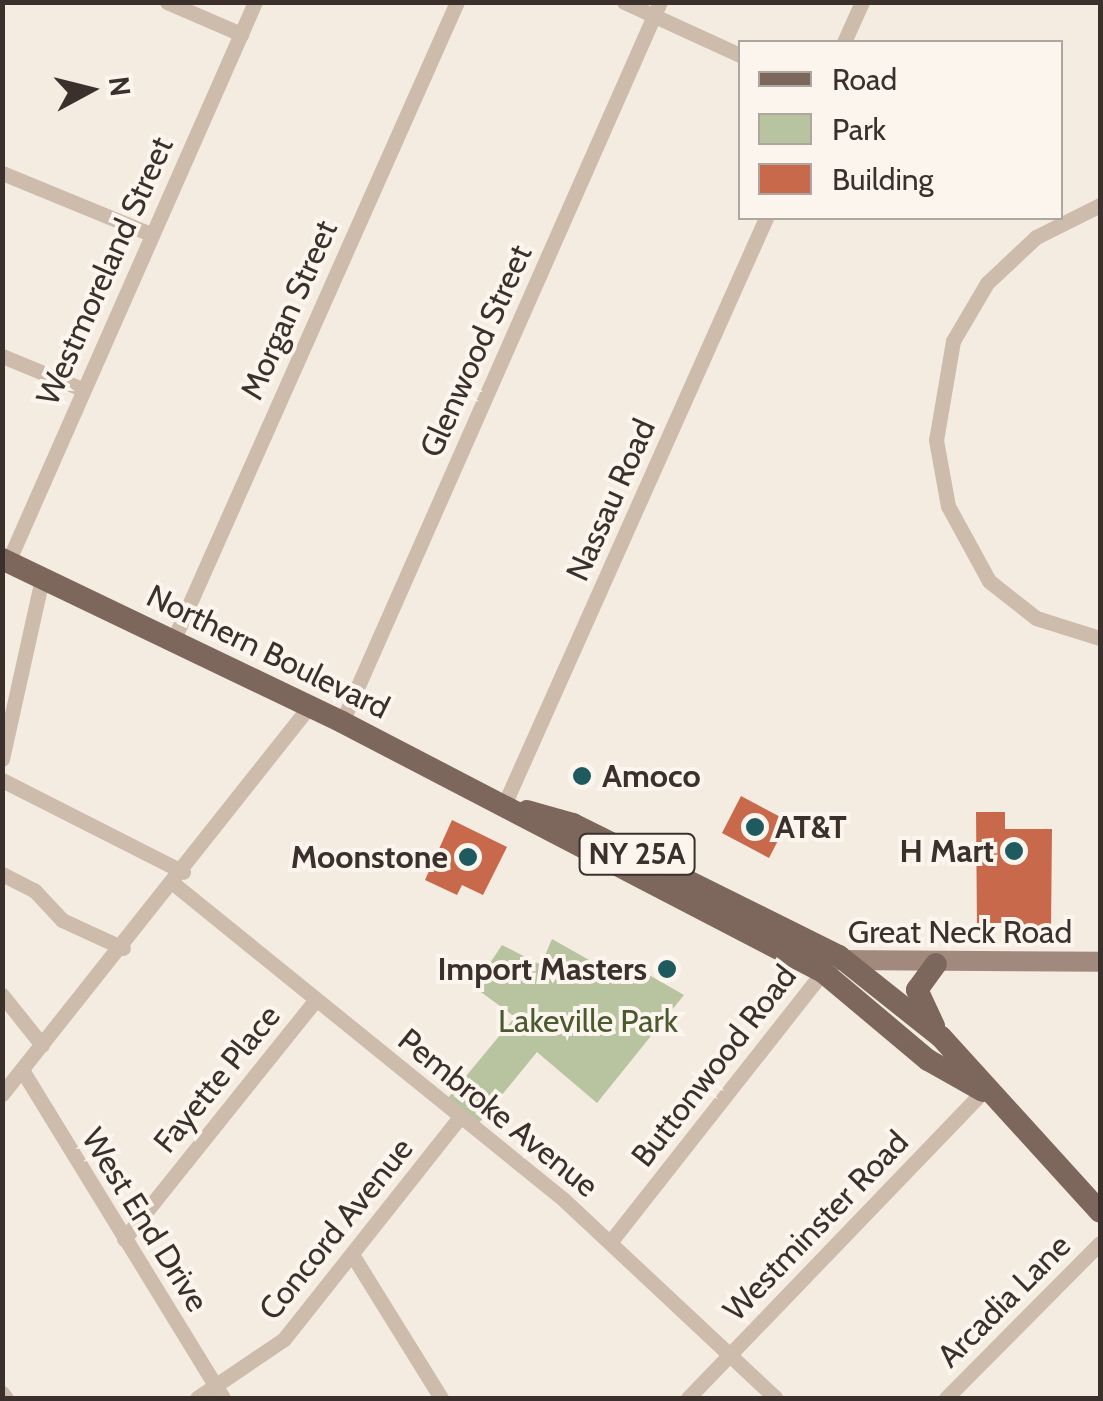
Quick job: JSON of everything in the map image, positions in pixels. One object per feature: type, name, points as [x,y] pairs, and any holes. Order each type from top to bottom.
[{"type":"main road","name":"Northern Boulevard","points":[[5,560],[310,706],[504,805],[573,824],[831,964],[942,1037],[983,1091],[1100,1212]]},
{"type":"main road","name":"Great Neck Road","points":[[831,964],[1100,962]]},
{"type":"main road","name":"Northern Boulevard","points":[[831,964],[928,1060],[983,1091]]},
{"type":"main road","points":[[936,964],[922,976],[918,996],[942,1037]]},
{"type":"street","points":[[167,2],[241,34]]},
{"type":"street","name":"Westmoreland Street","points":[[5,560],[255,2]]},
{"type":"street","name":"Morgan Street","points":[[173,641],[457,2]]},
{"type":"street","points":[[624,2],[657,9],[737,54]]},
{"type":"street","points":[[845,40],[862,2]]},
{"type":"street","name":"Glenwood Street","points":[[342,722],[657,9]]},
{"type":"street","points":[[2,173],[151,234]]},
{"type":"street","points":[[1100,205],[1036,236],[988,282],[953,340],[936,440],[948,506],[989,581],[1036,618],[1100,638]]},
{"type":"street","name":"Nassau Road","points":[[504,805],[765,220]]},
{"type":"street","points":[[2,356],[82,389]]},
{"type":"street","points":[[2,758],[42,578]]},
{"type":"street","points":[[2,1094],[179,878],[310,706]]},
{"type":"street","name":"Pembroke Avenue","points":[[2,780],[179,878],[315,1001],[611,1241],[776,1398]]},
{"type":"street","points":[[2,874],[34,890],[62,920],[122,948]]},
{"type":"street","name":"Buttonwood Road","points":[[611,1241],[831,964]]},
{"type":"street","points":[[2,995],[42,1045]]},
{"type":"street","name":"Fayette Place","points":[[124,1239],[315,1001]]},
{"type":"street","name":"West End Drive","points":[[22,1070],[220,1392]]},
{"type":"street","name":"Westminster Road","points":[[688,1398],[983,1091]]},
{"type":"street","name":"Concord Avenue","points":[[197,1398],[220,1392],[280,1343],[460,1117]]},
{"type":"street","name":"Arcadia Lane","points":[[946,1398],[1100,1243]]},
{"type":"street","points":[[352,1256],[441,1398]]},
{"type":"green space","name":"Lakeville Park","points":[[552,939],[598,965],[637,961],[635,967],[684,995],[597,1103],[537,1052],[474,1129],[443,1104],[515,1017],[474,987],[502,945],[541,965]]},
{"type":"building","name":"AT&T","points":[[741,796],[788,821],[769,858],[722,833]]},
{"type":"building","name":"H Mart","points":[[976,812],[1005,812],[1005,829],[1052,829],[1051,927],[977,927]]},
{"type":"building","name":"Moonstone","points":[[452,820],[507,847],[483,895],[462,885],[457,895],[425,880]]},
{"type":"place","name":"Amoco","points":[[582,776]]},
{"type":"place","name":"AT&T","points":[[755,827]]},
{"type":"place","name":"H Mart","points":[[1014,851]]},
{"type":"place","name":"Moonstone","points":[[468,857]]},
{"type":"place","name":"Import Masters","points":[[667,969]]}]
